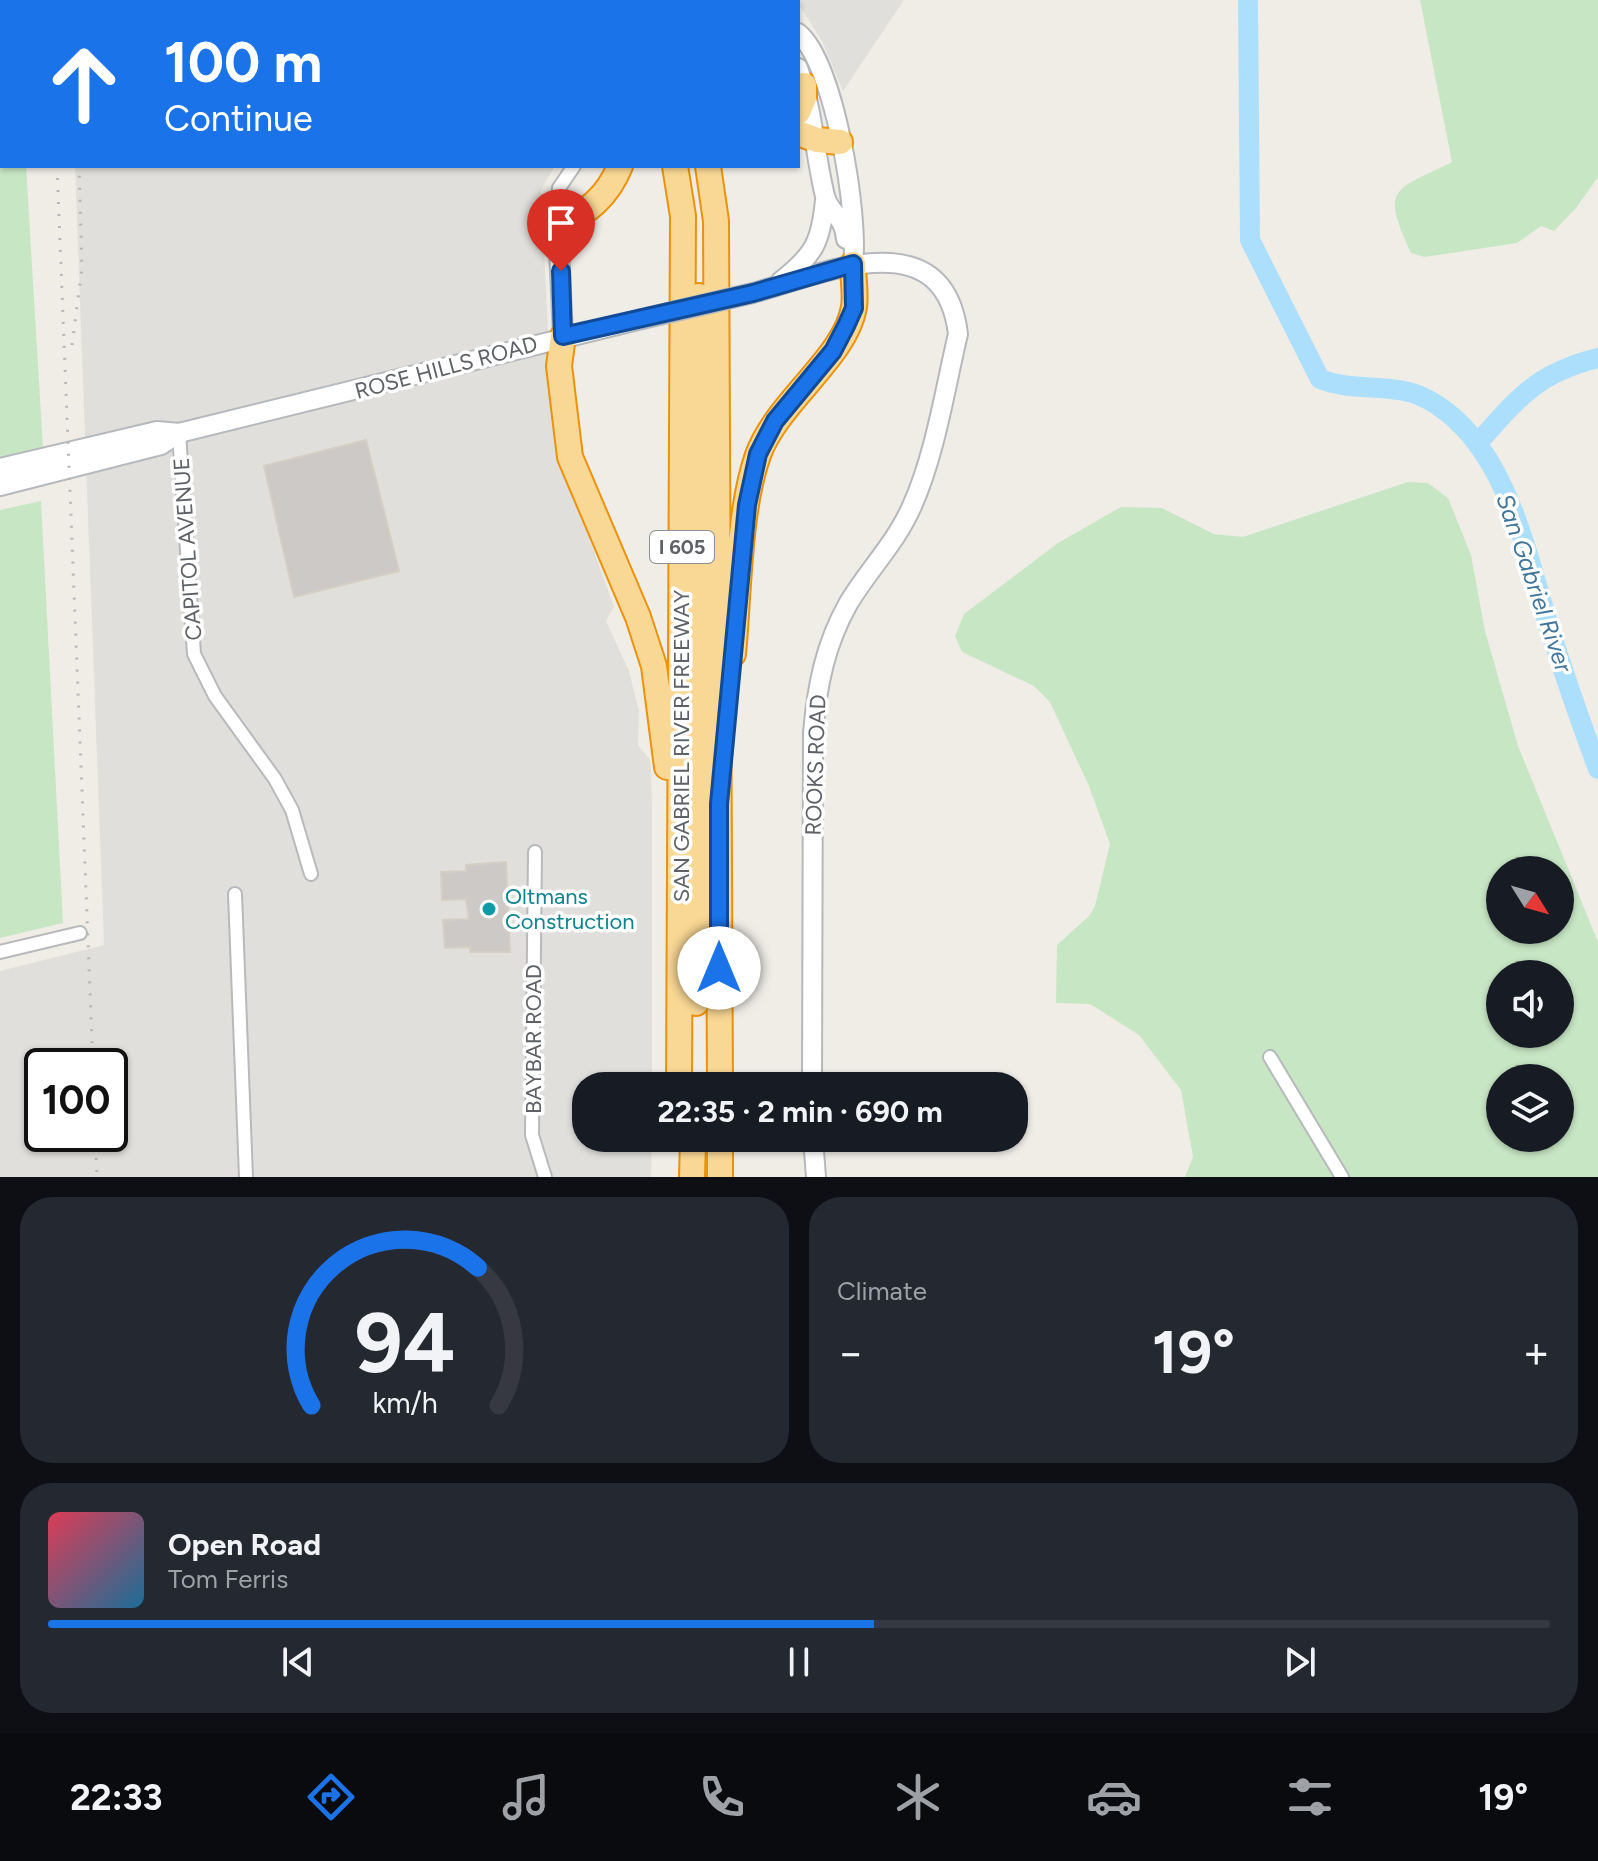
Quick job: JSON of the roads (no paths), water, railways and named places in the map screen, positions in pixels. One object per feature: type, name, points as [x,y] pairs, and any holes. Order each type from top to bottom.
[{"type":"highway","points":[[800,107],[804,98],[801,76]]},
{"type":"highway","points":[[558,227],[597,203],[611,187],[619,168]]},
{"type":"highway","name":"SAN GABRIEL RIVER FREEWAY","points":[[675,168],[683,216],[679,1072]]},
{"type":"highway","points":[[689,168],[697,244],[700,334],[694,1072]]},
{"type":"highway","name":"SAN GABRIEL RIVER FREEWAY","points":[[708,168],[716,221],[720,1072]]},
{"type":"highway","points":[[719,804],[747,505],[758,454],[775,421],[833,351],[846,326],[854,308],[853,264]]},
{"type":"highway","points":[[563,336],[559,366],[570,457],[638,617],[654,666],[664,732],[680,928]]},
{"type":"highway","points":[[706,1072],[706,644],[719,616]]},
{"type":"highway","points":[[679,1152],[679,1177]]},
{"type":"highway","points":[[692,1177],[693,1152]]},
{"type":"highway","points":[[707,1152],[707,1177]]},
{"type":"highway","points":[[720,1152],[720,1177]]},
{"type":"main road","points":[[773,287],[812,254],[822,233],[825,200],[818,139],[835,110],[809,41],[800,34]]},
{"type":"main road","points":[[801,76],[818,139],[852,217],[853,264]]},
{"type":"main road","points":[[825,200],[842,220],[853,264]]},
{"type":"main road","points":[[558,227],[563,336]]},
{"type":"main road","name":"ROOKS ROAD","points":[[812,1072],[813,733],[817,687],[829,643],[849,603],[896,539],[913,503],[958,334],[956,317],[947,296],[930,277],[904,263],[880,261],[853,264]]},
{"type":"main road","name":"ROSE HILLS ROAD","points":[[0,468],[157,431],[179,433],[563,336],[753,293],[853,264]]},
{"type":"main road","name":"ROSE HILLS ROAD","points":[[0,486],[161,445],[179,433]]},
{"type":"main road","points":[[814,1152],[816,1177]]},
{"type":"street","points":[[558,227],[559,188],[573,168]]},
{"type":"street","name":"CAPITOL AVENUE","points":[[179,433],[194,654],[215,696],[275,779],[292,810],[311,874]]},
{"type":"street","name":"BAYBAR ROAD","points":[[535,852],[532,1135],[545,1177]]},
{"type":"street","points":[[235,894],[246,1177]]},
{"type":"street","points":[[0,952],[80,933]]},
{"type":"street","points":[[1270,1057],[1342,1177]]},
{"type":"waterway","name":"San Gabriel River","points":[[1248,0],[1250,240],[1320,379],[1335,384],[1393,389],[1422,397],[1461,425],[1481,449],[1497,476],[1523,538],[1561,665],[1598,769]]},
{"type":"waterway","points":[[1478,443],[1530,389],[1559,371],[1598,358]]},
{"type":"railway","points":[[57,168],[92,1048]]},
{"type":"railway","points":[[72,345],[82,268],[79,168]]},
{"type":"railway","points":[[96,1152],[97,1177]]},
{"type":"place","name":"Oltmans Construction","points":[[489,909]]}]
